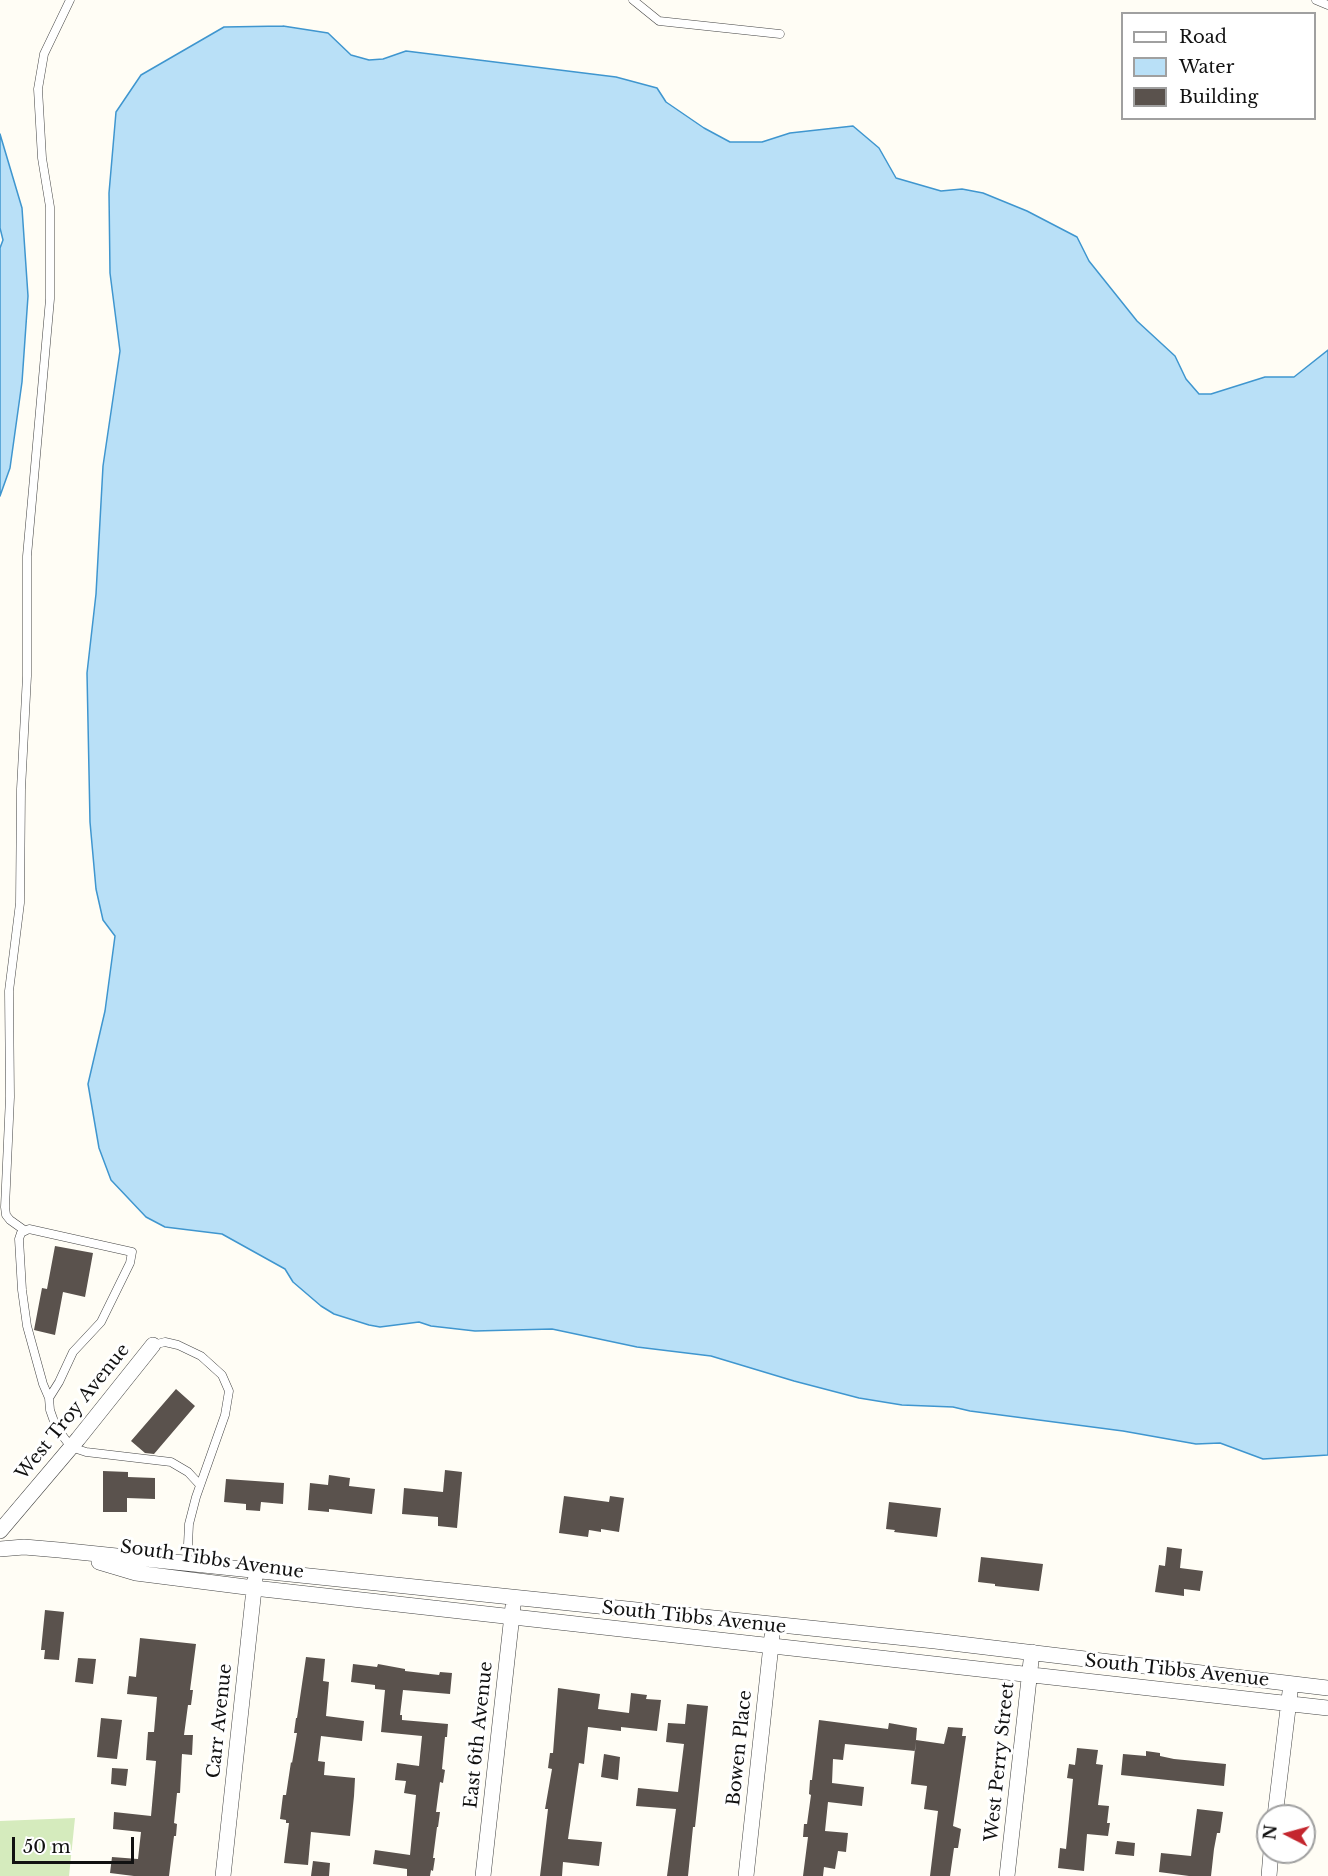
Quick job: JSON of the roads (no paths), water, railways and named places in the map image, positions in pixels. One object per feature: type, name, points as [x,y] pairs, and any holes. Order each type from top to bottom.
[{"type":"street","name":"West Troy Avenue","points":[[0,1531],[153,1345]]},
{"type":"street","name":"South Tibbs Avenue","points":[[0,1549],[24,1547],[59,1550],[773,1624],[1032,1652],[1328,1688]]},
{"type":"street","name":"South Tibbs Avenue","points":[[59,1550],[136,1573],[254,1588],[1328,1708]]},
{"type":"street","name":"Carr Avenue","points":[[223,1876],[256,1571]]},
{"type":"street","name":"East 6th Avenue","points":[[483,1876],[514,1597]]},
{"type":"street","name":"Bowen Place","points":[[746,1876],[773,1624]]},
{"type":"street","name":"West Perry Street","points":[[1007,1876],[1032,1652]]},
{"type":"street","points":[[1276,1804],[1291,1683]]},
{"type":"lane","points":[[49,1398],[73,1352],[101,1322],[130,1263],[132,1252],[35,1230],[24,1230],[10,1220],[6,1215],[5,1207],[10,1097],[9,991],[20,903],[21,789],[27,676],[27,556],[50,299],[50,207],[42,158],[38,89],[44,54],[70,0]]},
{"type":"lane","points":[[633,0],[659,21],[780,34]]},
{"type":"lane","points":[[1316,0],[1328,5]]},
{"type":"lane","points":[[24,1230],[19,1239],[19,1256],[27,1326],[56,1426],[71,1447],[86,1452],[171,1462],[188,1472],[200,1485]]},
{"type":"lane","points":[[153,1345],[165,1342],[178,1345],[201,1356],[222,1375],[229,1391],[225,1415],[189,1524],[187,1565]]},
{"type":"water","points":[[283,26],[328,33],[351,55],[369,60],[383,59],[406,51],[616,77],[657,88],[666,102],[704,128],[730,142],[762,142],[790,133],[853,126],[879,148],[896,178],[941,191],[962,189],[983,193],[1027,211],[1077,237],[1089,261],[1137,321],[1175,356],[1186,379],[1199,394],[1211,394],[1265,377],[1294,377],[1328,350],[1328,1455],[1263,1459],[1220,1443],[1196,1444],[1123,1431],[953,1407],[902,1405],[859,1398],[711,1356],[637,1347],[552,1329],[475,1331],[431,1326],[419,1322],[380,1327],[369,1325],[334,1314],[321,1306],[293,1282],[285,1269],[222,1234],[165,1227],[146,1217],[111,1180],[99,1148],[88,1084],[105,1011],[115,936],[103,920],[96,889],[90,822],[87,673],[96,594],[103,466],[120,351],[110,273],[109,193],[116,112],[141,75],[224,27]]},
{"type":"water","points":[[0,134],[22,208],[28,296],[22,382],[10,468],[0,496],[0,248],[3,240],[0,228]]}]
